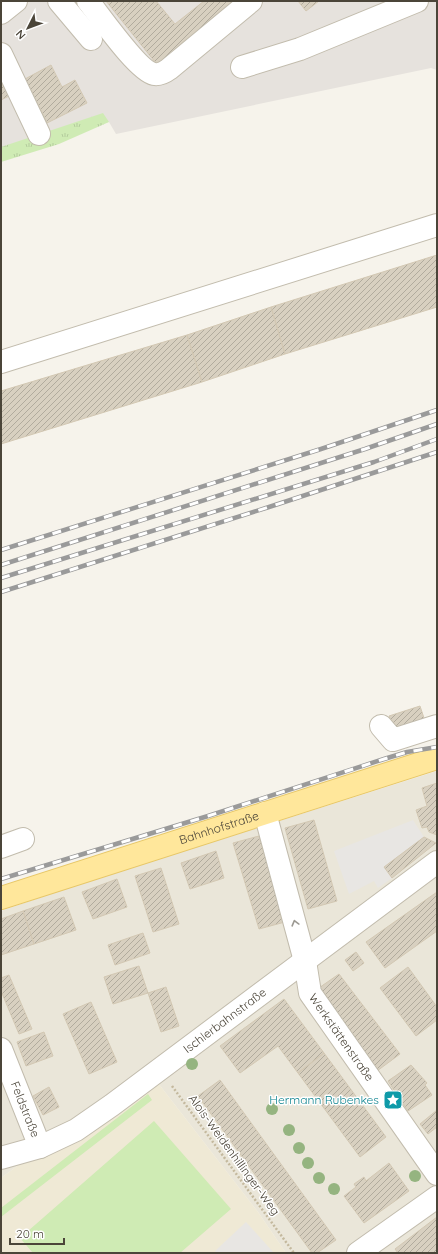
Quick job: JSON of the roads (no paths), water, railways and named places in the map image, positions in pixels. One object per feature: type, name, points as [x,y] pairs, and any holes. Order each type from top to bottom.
[{"type":"main road","name":"Bahnhofstraße","points":[[1,898],[437,758]]},
{"type":"street","points":[[1,13],[16,1]]},
{"type":"street","points":[[59,1],[91,39]]},
{"type":"street","points":[[88,1],[140,65],[154,74],[162,73],[169,69],[251,1]]},
{"type":"street","points":[[242,66],[300,49],[417,1]]},
{"type":"street","points":[[1,54],[39,134]]},
{"type":"street","points":[[1,362],[437,225]]},
{"type":"street","points":[[381,726],[393,740],[437,726]]},
{"type":"street","name":"Werkstättenstraße","points":[[265,813],[305,961],[310,993],[437,1174]]},
{"type":"street","points":[[1,847],[23,839]]},
{"type":"street","name":"Ischlerbahnstraße","points":[[1,1158],[40,1147],[76,1130],[112,1105],[159,1068],[437,862]]},
{"type":"street","name":"Feldstraße","points":[[1,1049],[40,1147]]},
{"type":"street","points":[[358,1253],[437,1197]]},
{"type":"railway","points":[[1,550],[321,449],[437,410]]},
{"type":"railway","points":[[1,565],[365,449],[437,424]]},
{"type":"railway","points":[[1,578],[374,462],[437,439]]},
{"type":"railway","points":[[1,592],[437,452]]},
{"type":"railway","points":[[1,879],[208,816],[407,752],[437,747]]},
{"type":"place","name":"Hermann Rubenkes","points":[[393,1100]]}]
